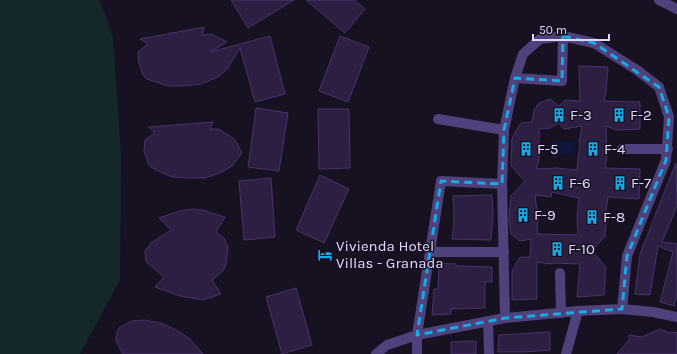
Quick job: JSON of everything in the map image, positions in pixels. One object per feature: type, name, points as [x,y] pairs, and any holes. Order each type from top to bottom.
[{"type":"street","points":[[659,0],[677,8]]},
{"type":"street","points":[[515,78],[562,81],[563,36]]},
{"type":"street","points":[[505,318],[502,184],[504,130],[515,78],[523,54],[540,40],[563,36],[594,43],[637,70],[658,87],[669,117],[668,149],[666,160],[627,256],[622,309]]},
{"type":"street","points":[[438,119],[504,130]]},
{"type":"street","points":[[622,149],[668,149]]},
{"type":"street","points":[[417,354],[417,335],[441,180],[502,184]]},
{"type":"street","points":[[430,252],[504,252]]},
{"type":"street","points":[[560,273],[561,313]]},
{"type":"street","points":[[376,354],[387,345],[417,335],[505,318],[578,311],[622,309],[653,312],[677,317]]},
{"type":"street","points":[[566,354],[578,311]]},
{"type":"street","points":[[488,321],[488,354]]},
{"type":"highlighted area","points":[[563,36],[594,43],[659,87],[669,117],[666,160],[627,256],[622,309],[505,318],[417,335],[441,181],[502,184],[504,130],[515,78],[562,81]]},
{"type":"green space","points":[[0,0],[100,0],[113,38],[121,153],[120,280],[80,354],[0,354]]},
{"type":"water","points":[[551,141],[575,142],[574,154],[550,153]]},
{"type":"building","points":[[231,0],[294,0],[248,28]]},
{"type":"building","points":[[306,0],[355,0],[365,9],[345,33]]},
{"type":"building","points":[[204,27],[202,35],[211,34],[227,42],[210,52],[270,36],[285,94],[255,102],[240,48],[227,69],[218,77],[201,84],[168,86],[147,79],[143,75],[139,63],[138,52],[148,44],[140,39]]},
{"type":"building","points":[[340,36],[369,47],[348,102],[319,91]]},
{"type":"building","points":[[579,66],[608,67],[604,101],[640,102],[640,129],[617,130],[606,126],[607,156],[605,168],[640,169],[639,199],[608,197],[604,223],[606,223],[605,236],[592,251],[606,267],[604,295],[577,297],[580,264],[552,264],[537,262],[537,299],[512,300],[512,271],[520,257],[530,257],[531,239],[520,241],[511,234],[509,220],[511,196],[525,181],[511,166],[511,143],[513,136],[521,123],[532,122],[534,110],[539,103],[550,99],[559,106],[565,100],[580,101]],"holes":[[[559,123],[564,129],[582,126],[577,170],[557,168],[536,169],[539,160],[539,129],[550,128]],[[552,192],[579,198],[577,215],[578,235],[537,234],[538,219],[535,195],[551,197]]]},
{"type":"building","points":[[256,108],[288,113],[279,171],[248,167]]},
{"type":"building","points":[[318,109],[349,109],[350,168],[319,169]]},
{"type":"building","points":[[213,122],[210,129],[219,129],[233,138],[242,153],[232,166],[222,172],[205,178],[187,178],[172,177],[156,170],[148,163],[144,151],[145,140],[155,133],[148,127]]},
{"type":"building","points":[[676,163],[677,206],[662,242],[677,244],[677,293],[674,306],[660,302],[673,252],[658,246],[650,295],[635,294],[640,254]]},
{"type":"building","points":[[320,175],[349,189],[324,243],[296,230]]},
{"type":"building","points":[[271,178],[275,237],[244,240],[239,181]]},
{"type":"building","points":[[492,195],[493,212],[491,240],[452,239],[454,222],[453,196]]},
{"type":"building","points":[[193,209],[202,210],[225,217],[216,232],[224,238],[228,247],[226,264],[223,271],[212,280],[221,294],[203,300],[180,296],[155,287],[164,277],[146,262],[145,251],[151,243],[171,230],[159,218],[180,211]]},
{"type":"building","points":[[439,263],[456,264],[456,266],[492,267],[492,282],[485,282],[485,308],[451,309],[451,314],[432,315],[434,289],[438,289]]},
{"type":"building","points":[[296,288],[312,345],[282,354],[266,297]]},
{"type":"building","points":[[144,320],[161,323],[178,331],[190,339],[203,354],[123,354],[116,339],[119,328],[132,321]]},
{"type":"building","points":[[660,329],[670,333],[677,332],[677,354],[617,354],[629,340],[629,335],[642,337]]},
{"type":"building","points":[[550,332],[550,350],[498,352],[499,335]]},
{"type":"building","points":[[476,341],[476,354],[451,354],[451,342]]},
{"type":"place","name":"F-3","points":[[559,115]]},
{"type":"place","name":"F-2","points":[[619,115]]},
{"type":"place","name":"F-5","points":[[526,149]]},
{"type":"place","name":"F-4","points":[[593,149]]},
{"type":"place","name":"F-6","points":[[558,183]]},
{"type":"place","name":"F-7","points":[[620,183]]},
{"type":"place","name":"F-9","points":[[523,215]]},
{"type":"place","name":"F-8","points":[[592,217]]},
{"type":"place","name":"F-10","points":[[557,249]]},
{"type":"place","name":"Vivienda Hotel Villas - Granada","points":[[325,255]]}]
